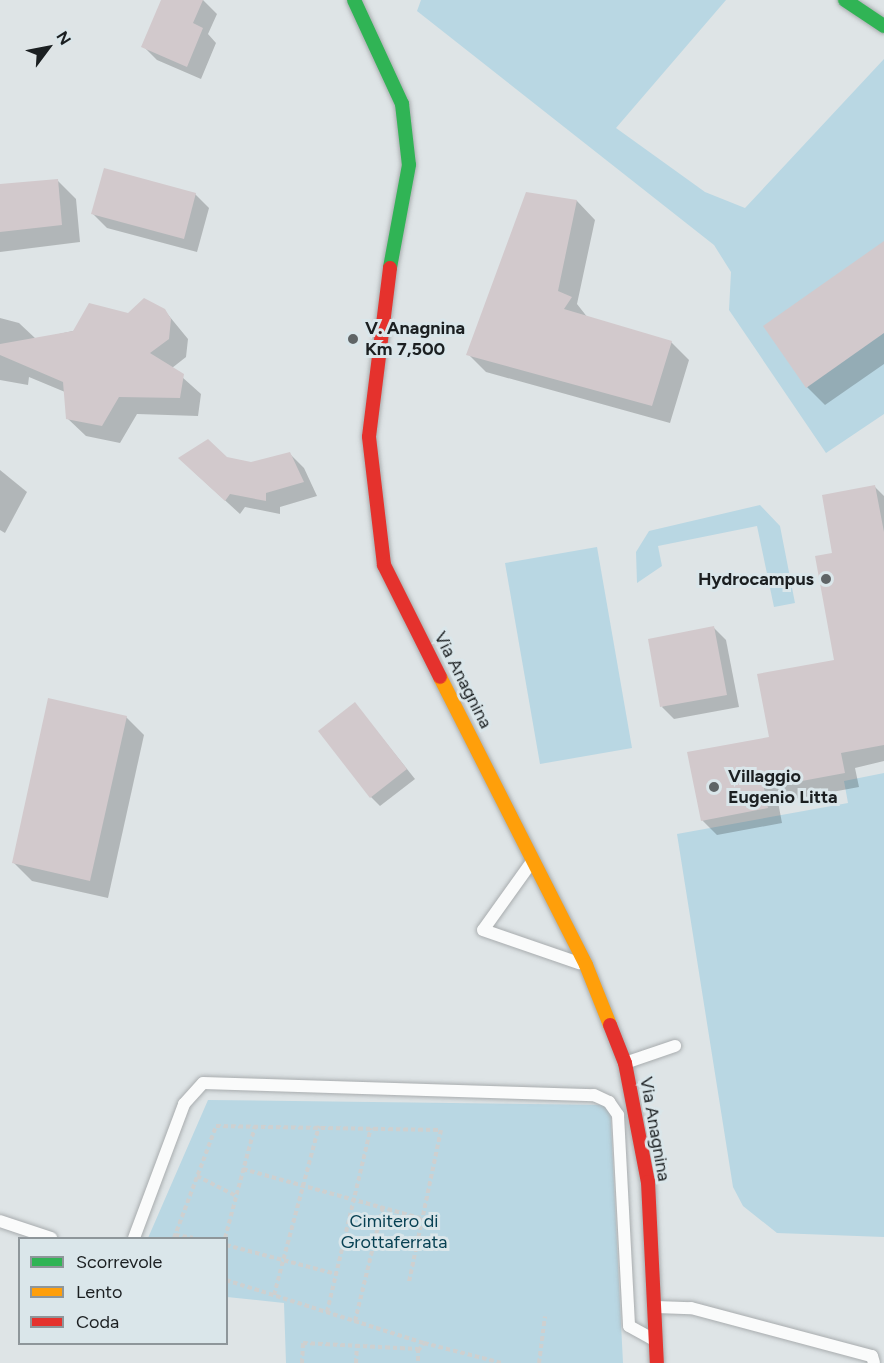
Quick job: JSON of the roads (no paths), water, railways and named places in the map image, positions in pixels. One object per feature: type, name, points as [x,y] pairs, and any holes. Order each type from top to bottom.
[{"type":"main road","name":"Via Anagnina","points":[[354,0],[402,104],[409,165],[386,288],[369,437],[384,565],[586,965],[625,1063],[648,1182],[657,1363]]},
{"type":"main road","points":[[845,0],[884,26]]},
{"type":"lane","points":[[534,860],[483,930],[586,965]]},
{"type":"lane","points":[[625,1063],[675,1046]]},
{"type":"lane","points":[[135,1237],[184,1104],[203,1083],[594,1095],[609,1102],[618,1115],[629,1326],[656,1341]]},
{"type":"lane","points":[[0,1221],[45,1237]]},
{"type":"lane","points":[[654,1307],[691,1308],[872,1356],[874,1363]]},
{"type":"place","name":"V. Anagnina Km 7,500","points":[[353,339]]},
{"type":"place","name":"Hydrocampus","points":[[826,579]]},
{"type":"place","name":"Villaggio Eugenio Litta","points":[[714,787]]},
{"type":"park label","name":"Cimitero di Grottaferrata","points":[[394,1232]]}]
